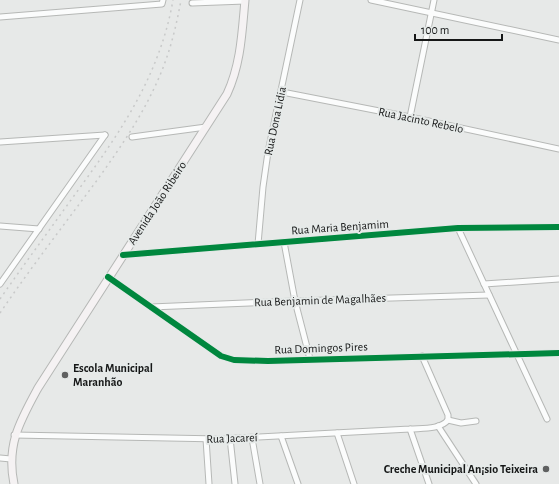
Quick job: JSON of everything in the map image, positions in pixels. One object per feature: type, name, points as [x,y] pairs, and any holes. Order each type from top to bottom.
[{"type":"main road","name":"Avenida João Ribeiro","points":[[14,484],[11,454],[14,436],[38,388],[108,277],[223,101],[234,77],[240,50],[245,0]]},
{"type":"street","points":[[192,4],[245,0]]},
{"type":"street","name":"Rua Dona Lidia","points":[[258,244],[265,171],[300,0]]},
{"type":"street","points":[[371,0],[559,40]]},
{"type":"street","points":[[410,117],[434,0]]},
{"type":"street","points":[[0,17],[162,2]]},
{"type":"street","name":"Rua Jacinto Rebelo","points":[[282,92],[410,117],[559,149]]},
{"type":"street","points":[[132,137],[206,127]]},
{"type":"street","points":[[0,142],[105,135],[0,284]]},
{"type":"street","points":[[0,226],[40,229]]},
{"type":"street","name":"Rua Maria Benjamim","points":[[123,255],[458,228],[559,226]]},
{"type":"street","points":[[458,228],[547,419]]},
{"type":"street","points":[[284,242],[295,301],[310,359]]},
{"type":"street","name":"Rua Domingos Pires","points":[[108,277],[221,356],[234,360],[268,361],[422,356],[559,354]]},
{"type":"street","points":[[484,284],[559,279]]},
{"type":"street","name":"Rua Benjamin de Magalhães","points":[[151,307],[489,295]]},
{"type":"street","points":[[422,356],[448,415],[448,420],[461,423],[476,421]]},
{"type":"street","name":"Rua Jacareí","points":[[14,436],[206,439],[252,438],[410,429],[438,426],[446,423],[448,420]]},
{"type":"street","points":[[438,426],[476,484]]},
{"type":"street","points":[[410,429],[429,484]]},
{"type":"street","points":[[337,433],[354,484]]},
{"type":"street","points":[[281,436],[298,484]]},
{"type":"street","points":[[230,438],[235,484]]},
{"type":"street","points":[[252,438],[260,484]]},
{"type":"street","points":[[206,439],[209,484]]},
{"type":"street","points":[[0,458],[11,459]]},
{"type":"railway","points":[[0,299],[92,171],[123,125],[136,102],[159,53],[173,0]]},
{"type":"railway","points":[[0,313],[104,171],[136,121],[151,95],[169,52],[181,0]]},
{"type":"cycle path","points":[[123,255],[458,228],[559,227]]},
{"type":"cycle path","points":[[108,277],[221,356],[234,360],[268,361],[559,353]]},
{"type":"place","name":"Escola Municipal Maranhão","points":[[65,375]]},
{"type":"place","name":"Creche Municipal An¡sio Teixeira","points":[[546,469]]}]
